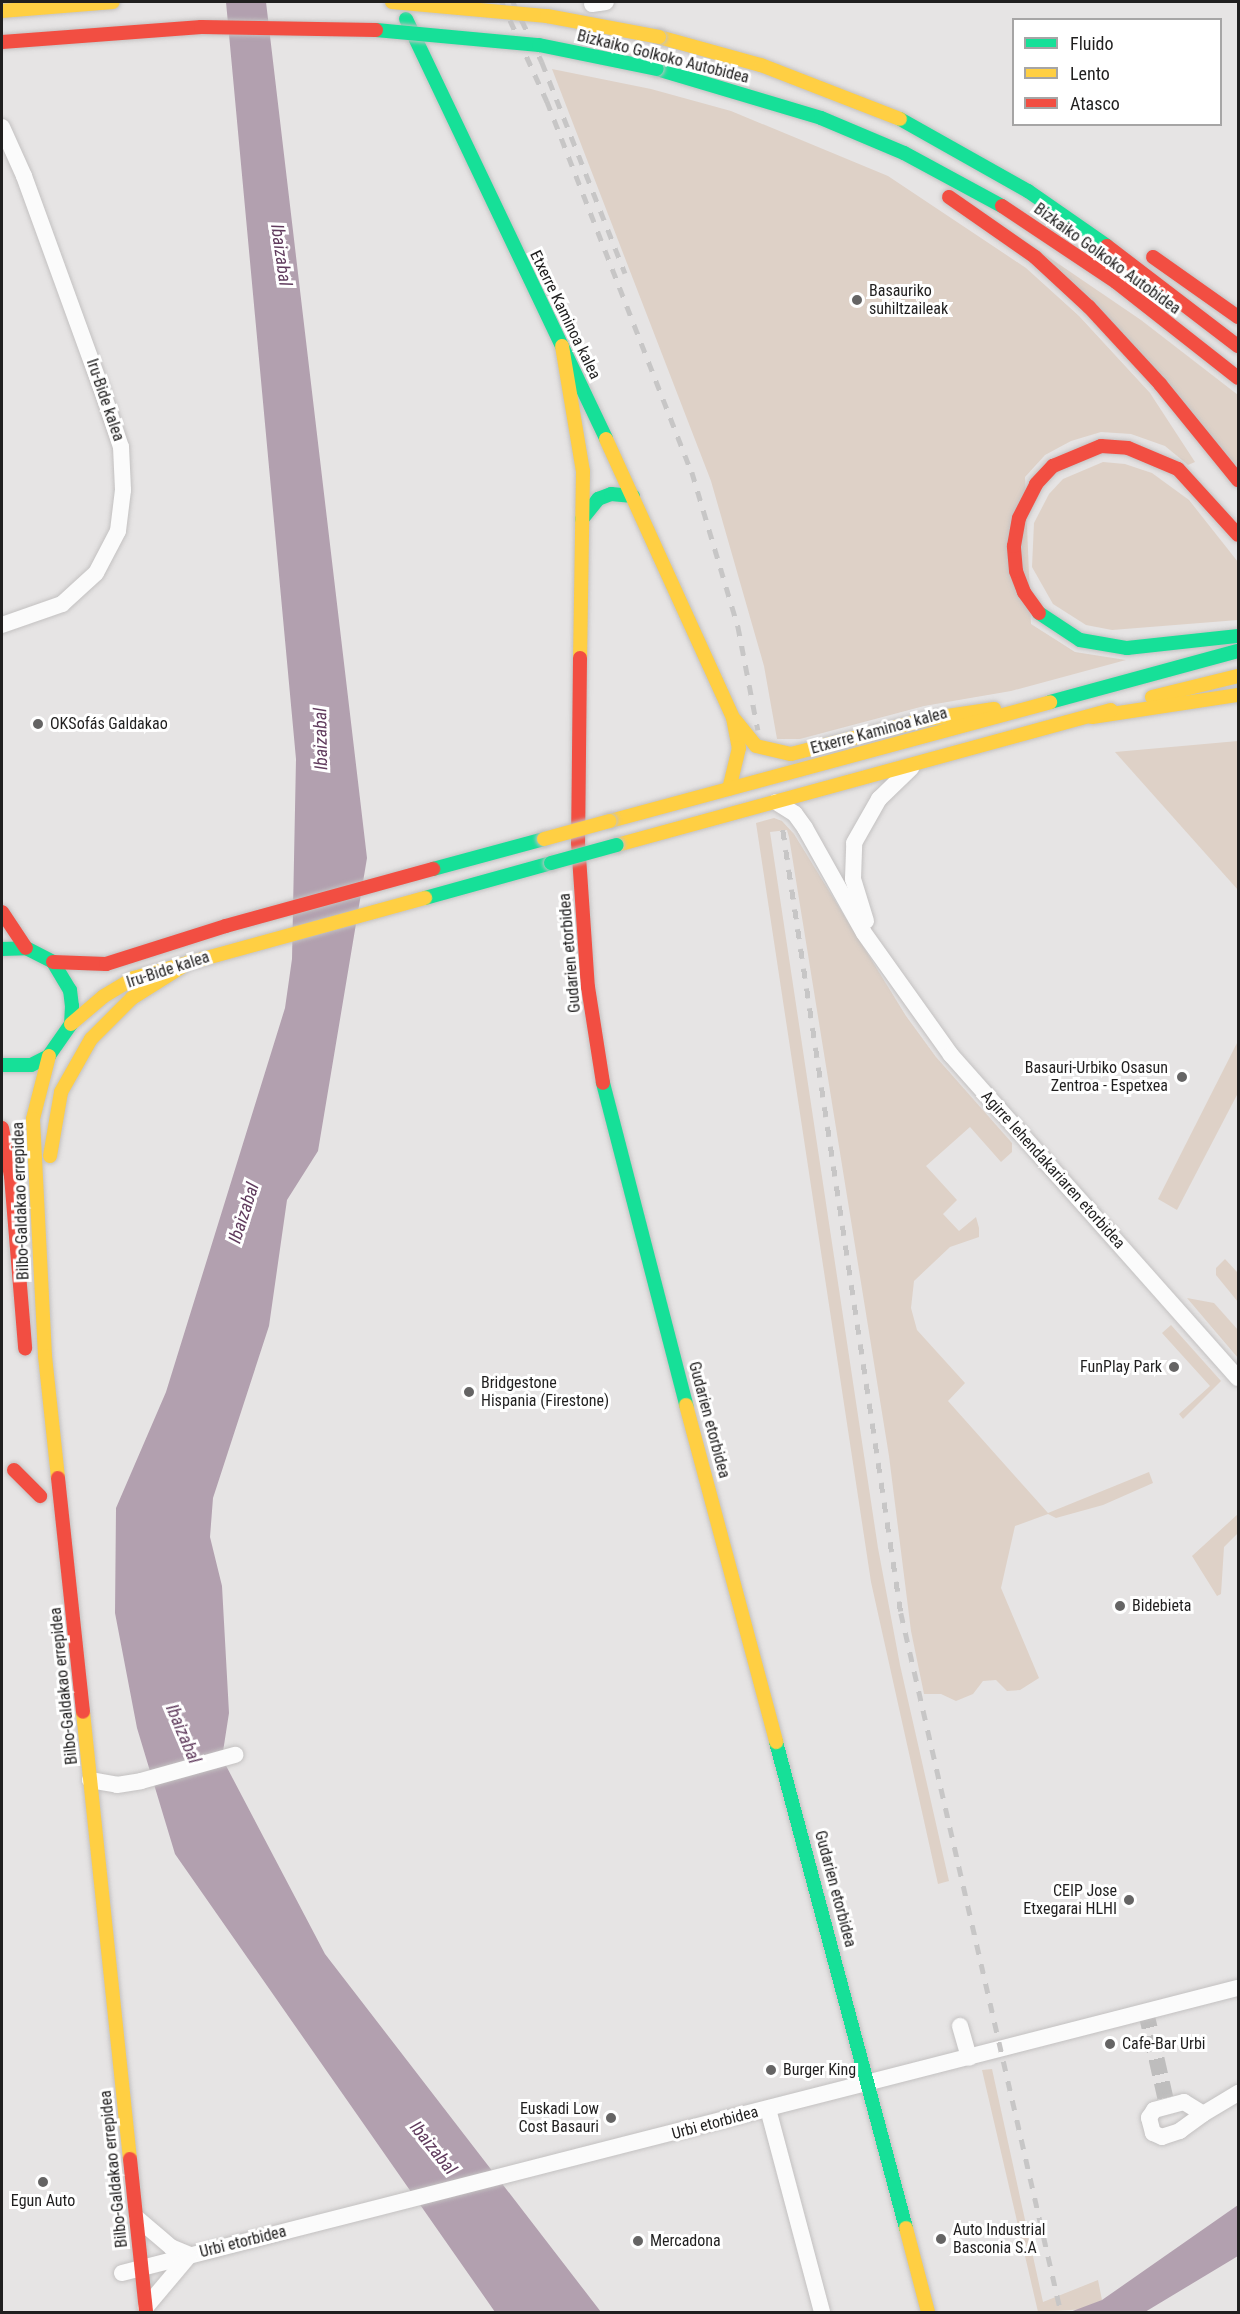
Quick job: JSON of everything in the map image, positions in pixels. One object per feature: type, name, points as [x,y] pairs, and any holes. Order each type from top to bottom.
[{"type":"main road","points":[[2,11],[113,2]]},
{"type":"main road","name":"Bizkaiko Golkoko Autobidea","points":[[392,2],[547,16],[659,37],[761,65],[912,124],[1028,191],[1129,261],[1239,346]]},
{"type":"main road","name":"Etxerre Kaminoa kalea","points":[[398,2],[562,346],[601,453],[633,496],[734,718]]},
{"type":"main road","name":"Bizkaiko Golkoko Autobidea","points":[[2,42],[201,27],[314,27],[539,45],[657,69],[738,91],[821,118],[904,153],[1010,210],[1116,282],[1239,378]]},
{"type":"main road","points":[[738,91],[895,164],[927,183],[1035,257],[1089,307],[1160,384],[1235,486]]},
{"type":"main road","points":[[912,124],[1042,186],[1086,213]]},
{"type":"main road","points":[[1136,246],[1239,317]]},
{"type":"main road","name":"Gudarien etorbidea","points":[[562,346],[583,471],[578,842],[588,987],[606,1104],[928,2313]]},
{"type":"main road","points":[[1239,535],[1200,489],[1178,469],[1128,448],[1101,446],[1053,466],[1036,484],[1019,518],[1014,546],[1016,571],[1024,592],[1041,615],[1080,640],[1127,648],[1239,636]]},
{"type":"main road","points":[[583,471],[601,453]]},
{"type":"main road","points":[[582,519],[597,499],[611,494],[633,496]]},
{"type":"main road","points":[[1156,674],[1239,651]]},
{"type":"main road","points":[[1156,674],[1239,659]]},
{"type":"main road","name":"Etxerre Kaminoa kalea","points":[[53,962],[106,964],[226,926],[373,885],[1156,674]]},
{"type":"main road","points":[[776,802],[1092,717],[1142,699],[1239,676]]},
{"type":"main road","points":[[1092,717],[1239,695]]},
{"type":"main road","points":[[734,718],[756,746],[791,754],[958,713],[987,708],[1017,711]]},
{"type":"main road","points":[[729,789],[739,748],[734,718]]},
{"type":"main road","name":"Iru-Bide kalea","points":[[71,1024],[104,996],[134,978],[776,802]]},
{"type":"main road","points":[[2,912],[26,948],[53,962],[70,990],[71,1024]]},
{"type":"main road","points":[[2,949],[26,948]]},
{"type":"main road","points":[[41,1293],[48,1253],[49,1163],[61,1092],[79,1055],[103,1024],[132,998],[191,961]]},
{"type":"main road","name":"Bilbo-Galdakao errepidea","points":[[71,1024],[49,1056],[33,1119],[41,1293],[146,2310]]},
{"type":"main road","points":[[2,1065],[32,1065],[49,1056]]},
{"type":"main road","name":"Bilbo-Galdakao errepidea","points":[[2,1128],[11,1176],[15,1263],[26,1368]]},
{"type":"main road","name":"Bilbo-Galdakao errepidea","points":[[2,1197],[15,1263]]},
{"type":"main road","points":[[30,1461],[14,1470],[41,1502],[38,1477]]},
{"type":"main road","points":[[121,2267],[124,2292]]},
{"type":"street","name":"Iru-Bide kalea","points":[[2,127],[24,176],[121,447],[123,490],[118,531],[96,573],[62,604],[2,625]]},
{"type":"street","name":"Agirre lehendakariaren etorbidea","points":[[880,951],[855,890],[854,843],[879,798],[914,765]]},
{"type":"street","name":"Agirre lehendakariaren etorbidea","points":[[776,802],[800,821],[864,933],[880,951],[951,1055],[1239,1378]]},
{"type":"street","points":[[2,1458],[14,1470]]},
{"type":"street","points":[[90,1780],[117,1785],[141,1781],[235,1755]]},
{"type":"street","name":"Urbi etorbidea","points":[[121,2267],[141,2268],[524,2173],[1239,1989]]},
{"type":"street","points":[[960,2026],[969,2058]]},
{"type":"street","points":[[1203,2114],[1239,2093]]},
{"type":"street","points":[[768,2109],[822,2313]]},
{"type":"street","name":"Urbi etorbidea","points":[[136,2216],[171,2247],[190,2255]]},
{"type":"street","name":"Urbi etorbidea","points":[[146,2310],[190,2255]]},
{"type":"shaded area","points":[[552,69],[651,89],[731,111],[888,176],[1026,268],[1079,316],[1150,393],[1195,462],[1188,465],[1165,446],[1131,434],[1101,432],[1071,441],[1045,455],[1025,477],[1031,624],[1075,652],[1126,660],[1011,691],[924,706],[800,739],[777,739],[764,666],[711,481]]},
{"type":"shaded area","points":[[1019,237],[1141,320],[1238,395],[1238,469]]},
{"type":"shaded area","points":[[1103,462],[1125,464],[1152,473],[1189,500],[1238,562],[1238,620],[1112,630],[1086,625],[1053,604],[1032,567],[1034,523],[1049,494],[1063,479]]},
{"type":"shaded area","points":[[1238,741],[1238,890],[1115,752]]},
{"type":"shaded area","points":[[774,818],[782,821],[794,834],[906,1016],[936,1057],[1012,1143],[1012,1152],[1001,1162],[970,1127],[926,1166],[957,1200],[943,1214],[959,1231],[976,1217],[979,1228],[979,1237],[950,1247],[914,1281],[911,1308],[917,1330],[965,1383],[948,1401],[1048,1513],[1149,1472],[1153,1483],[1103,1505],[1056,1518],[1048,1514],[1015,1526],[1001,1588],[1039,1678],[1020,1690],[1007,1691],[996,1680],[983,1681],[973,1694],[956,1701],[941,1694],[924,1694],[911,1631],[889,1456],[789,837],[787,830],[770,832],[878,1548],[900,1665],[949,1881],[938,1884],[871,1582],[756,823]]},
{"type":"shaded area","points":[[1238,1041],[1238,1093],[1177,1210],[1158,1199]]},
{"type":"shaded area","points":[[1225,1259],[1238,1273],[1238,1302],[1216,1275],[1216,1268]]},
{"type":"shaded area","points":[[1187,1298],[1214,1303],[1238,1330],[1238,1358]]},
{"type":"shaded area","points":[[1171,1325],[1221,1381],[1183,1419],[1179,1414],[1210,1386],[1162,1333]]},
{"type":"shaded area","points":[[1238,1514],[1238,1533],[1224,1547],[1221,1594],[1217,1596],[1192,1556]]},
{"type":"shaded area","points":[[992,2069],[1043,2302],[1098,2280],[1102,2300],[1087,2309],[1038,2312],[982,2070]]},
{"type":"water","name":"Ibaizabal","points":[[226,2],[266,2],[367,858],[318,1151],[287,1200],[269,1326],[213,1498],[210,1537],[222,1586],[229,1713],[222,1758],[325,1954],[601,2312],[495,2312],[175,1854],[137,1728],[115,1613],[116,1508],[166,1392],[285,1008],[292,959],[296,759]]},
{"type":"water","points":[[1238,2205],[1238,2256],[1145,2312],[1070,2312],[1102,2300]]},
{"type":"tunnel","points":[[1146,2012],[1167,2105]]},
{"type":"railway","points":[[502,2],[547,101],[692,472],[738,626],[758,730]]},
{"type":"railway","points":[[513,2],[542,62],[625,273]]},
{"type":"railway","points":[[783,830],[901,1613],[1061,2312]]},
{"type":"traffic: fast","points":[[406,19],[606,439]]},
{"type":"traffic: fast","points":[[376,30],[539,45],[657,69]]},
{"type":"traffic: fast","points":[[657,69],[821,118],[904,153],[1002,206]]},
{"type":"traffic: fast","points":[[900,119],[1028,191],[1107,246]]},
{"type":"traffic: fast","points":[[582,519],[598,499],[611,494],[633,496]]},
{"type":"traffic: fast","points":[[1039,613],[1080,640],[1127,648],[1238,636]]},
{"type":"traffic: fast","points":[[1050,702],[1238,651]]},
{"type":"traffic: fast","points":[[433,869],[544,839]]},
{"type":"traffic: fast","points":[[551,863],[617,845]]},
{"type":"traffic: fast","points":[[425,898],[551,863]]},
{"type":"traffic: fast","points":[[2,949],[26,948],[53,962],[70,990],[72,1006],[71,1024],[49,1056],[31,1065],[2,1065]]},
{"type":"traffic: fast","points":[[603,1083],[686,1405]]},
{"type":"traffic: fast","points":[[776,1742],[906,2228]]},
{"type":"traffic: slow","points":[[2,11],[113,2]]},
{"type":"traffic: slow","points":[[392,2],[547,16],[659,37]]},
{"type":"traffic: slow","points":[[659,37],[761,65],[900,119]]},
{"type":"traffic: slow","points":[[562,346],[583,471],[580,658]]},
{"type":"traffic: slow","points":[[606,439],[733,718],[739,748],[729,789]]},
{"type":"traffic: slow","points":[[1152,697],[1238,676]]},
{"type":"traffic: slow","points":[[1092,717],[1238,695]]},
{"type":"traffic: slow","points":[[610,821],[1050,702]]},
{"type":"traffic: slow","points":[[735,720],[756,746],[791,754],[927,719],[994,709]]},
{"type":"traffic: slow","points":[[617,845],[1111,710]]},
{"type":"traffic: slow","points":[[544,839],[610,821]]},
{"type":"traffic: slow","points":[[71,1024],[104,996],[134,978],[425,898]]},
{"type":"traffic: slow","points":[[50,1156],[61,1092],[91,1039],[132,998],[191,961]]},
{"type":"traffic: slow","points":[[49,1056],[33,1119],[45,1356],[58,1478]]},
{"type":"traffic: slow","points":[[686,1405],[776,1742]]},
{"type":"traffic: slow","points":[[83,1712],[130,2159]]},
{"type":"traffic: slow","points":[[906,2228],[928,2312]]},
{"type":"traffic: jam","points":[[2,42],[201,27],[376,30]]},
{"type":"traffic: jam","points":[[949,197],[1035,257],[1089,307],[1160,384],[1238,480]]},
{"type":"traffic: jam","points":[[1002,206],[1116,282],[1238,378]]},
{"type":"traffic: jam","points":[[1107,246],[1238,346]]},
{"type":"traffic: jam","points":[[1153,257],[1238,317]]},
{"type":"traffic: jam","points":[[1039,613],[1024,592],[1016,571],[1014,546],[1019,518],[1036,484],[1053,466],[1101,446],[1128,448],[1178,469],[1238,535]]},
{"type":"traffic: jam","points":[[580,658],[578,842],[588,987],[603,1083]]},
{"type":"traffic: jam","points":[[53,962],[106,964],[226,926],[433,869]]},
{"type":"traffic: jam","points":[[2,912],[26,948]]},
{"type":"traffic: jam","points":[[2,1128],[11,1176],[25,1348]]},
{"type":"traffic: jam","points":[[14,1470],[40,1496]]},
{"type":"traffic: jam","points":[[58,1478],[83,1712]]},
{"type":"traffic: jam","points":[[130,2159],[146,2312]]},
{"type":"place","name":"Basauriko suhiltzaileak","points":[[857,300]]},
{"type":"place","name":"OKSofás Galdakao","points":[[38,724]]},
{"type":"place","name":"Basauri-Urbiko Osasun Zentroa - Espetxea","points":[[1182,1077]]},
{"type":"place","name":"FunPlay Park","points":[[1174,1367]]},
{"type":"place","name":"Bridgestone Hispania (Firestone)","points":[[469,1392]]},
{"type":"place","name":"Bidebieta","points":[[1120,1606]]},
{"type":"place","name":"CEIP Jose Etxegarai HLHI","points":[[1129,1900]]},
{"type":"place","name":"Cafe-Bar Urbi","points":[[1110,2044]]},
{"type":"place","name":"Burger King","points":[[771,2070]]},
{"type":"place","name":"Euskadi Low Cost Basauri","points":[[611,2118]]},
{"type":"place","name":"Egun Auto","points":[[43,2182]]},
{"type":"place","name":"Auto Industrial Basconia S.A","points":[[941,2239]]},
{"type":"place","name":"Mercadona","points":[[638,2241]]}]
